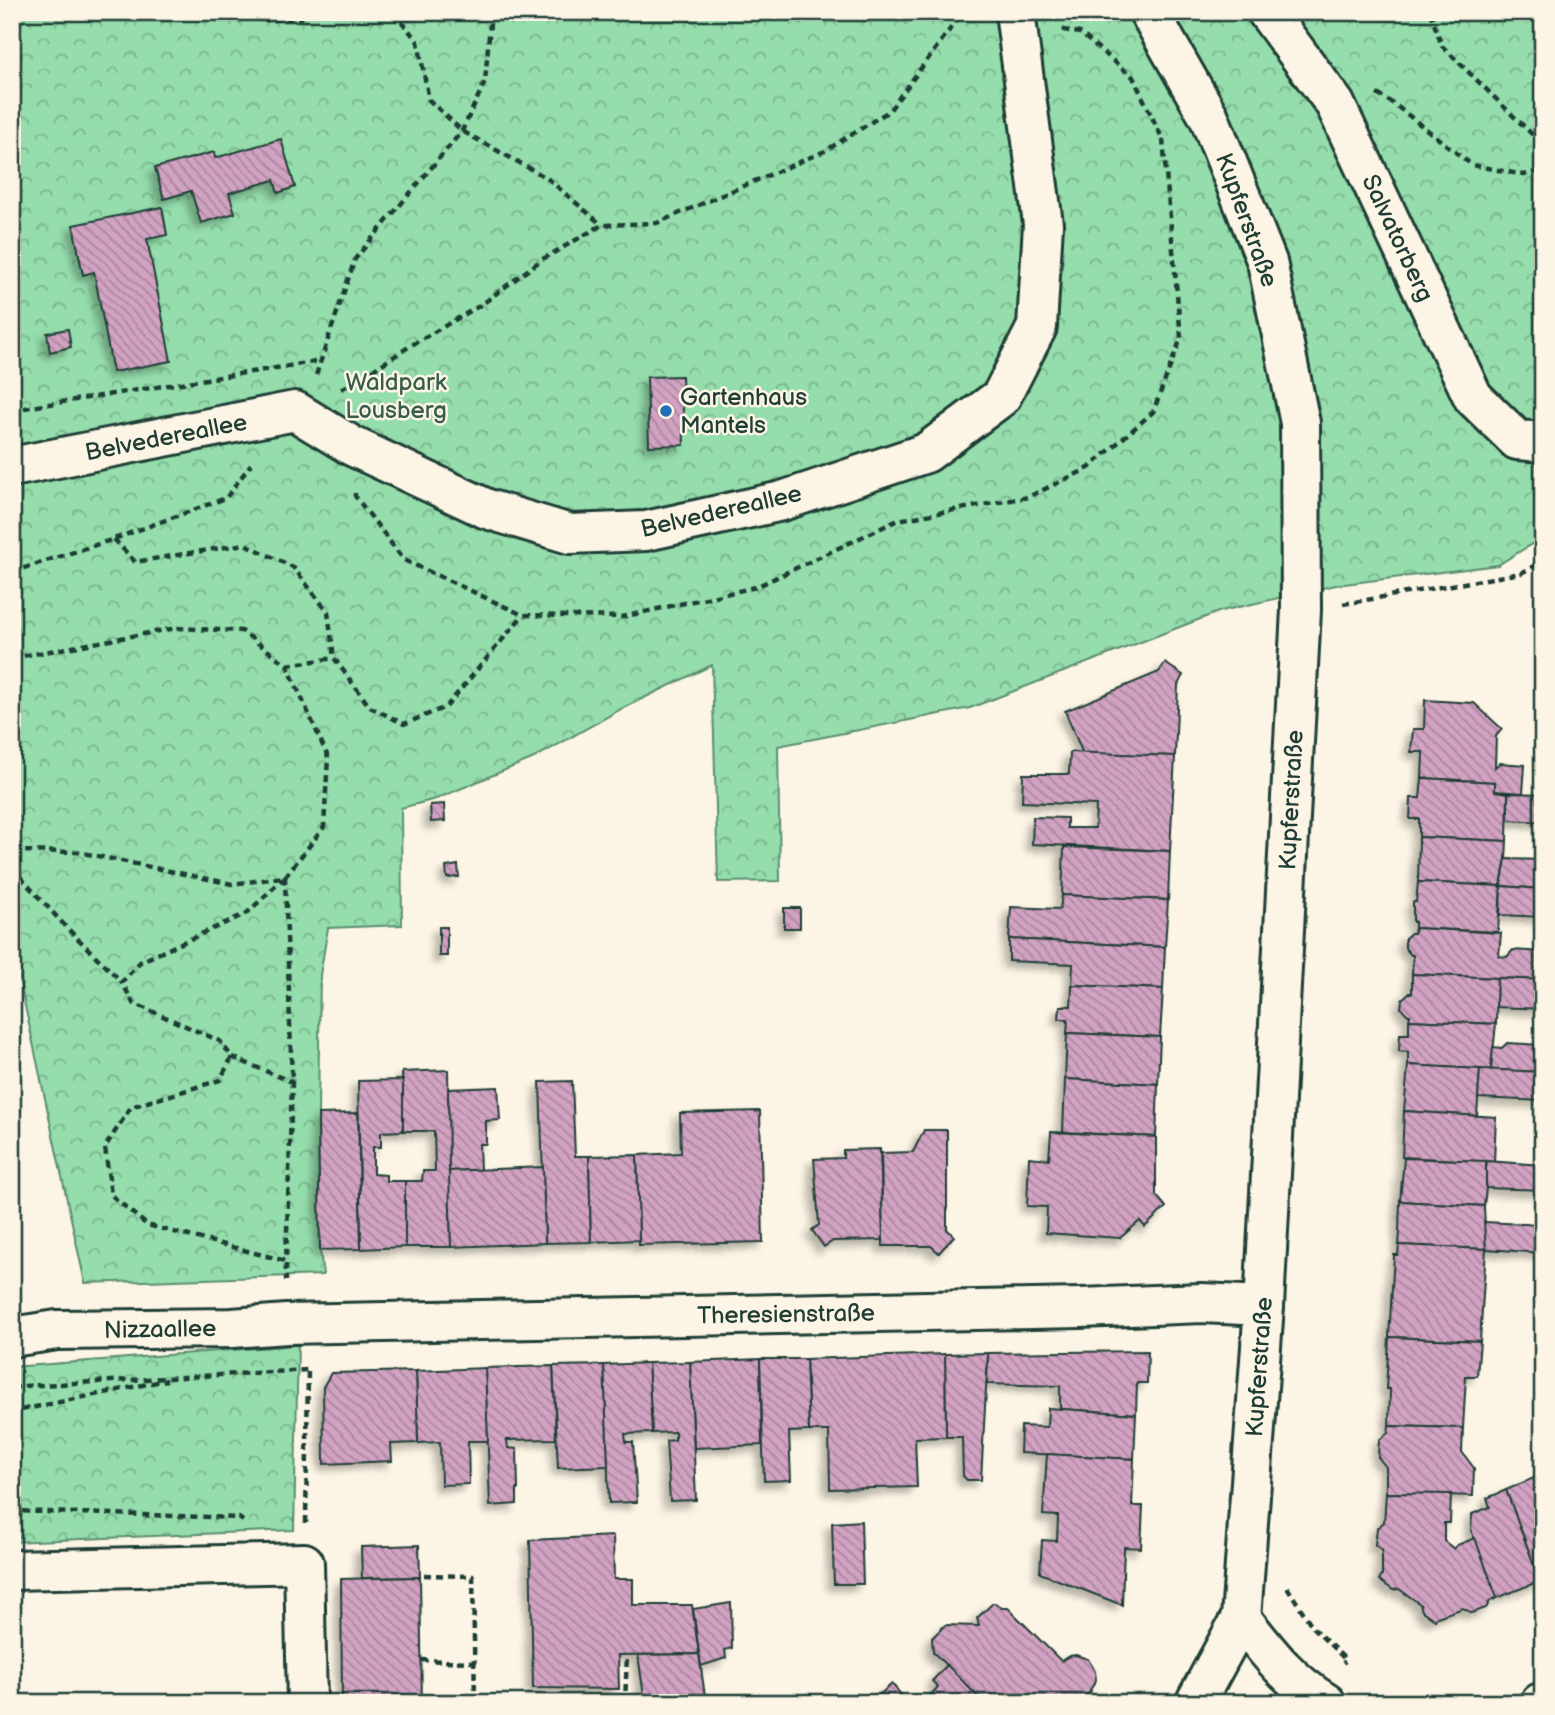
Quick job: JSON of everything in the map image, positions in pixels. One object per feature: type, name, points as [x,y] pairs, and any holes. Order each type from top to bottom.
[{"type":"street","name":"Belvedereallee","points":[[12,467],[295,411],[352,446],[487,509],[570,534],[646,531],[782,501],[926,453],[1001,397],[1037,327],[1043,224],[1015,12]]},
{"type":"street","name":"Kupferstraße","points":[[1149,12],[1209,117],[1267,262],[1300,423],[1301,610],[1264,1306],[1241,1618],[1195,1703]]},
{"type":"street","name":"Salvatorberg","points":[[1267,12],[1335,104],[1474,397],[1517,440],[1543,442]]},
{"type":"street","name":"Theresienstraße","points":[[297,1324],[1081,1308],[1202,1303],[1264,1306]]},
{"type":"street","name":"Nizzaallee","points":[[12,1337],[57,1330],[232,1328],[297,1324]]},
{"type":"street","points":[[12,1570],[304,1563],[307,1703]]},
{"type":"street","points":[[1241,1618],[1278,1665],[1326,1703]]},
{"type":"path","points":[[226,12],[265,20],[301,18],[307,12]]},
{"type":"path","points":[[394,12],[418,42],[429,100],[462,131],[547,178],[602,225]]},
{"type":"path","points":[[12,410],[320,361],[355,258],[462,131],[485,82],[491,12]]},
{"type":"path","points":[[295,411],[356,381],[410,345],[481,305],[541,260],[602,225],[657,223],[825,151],[889,111],[961,12]]},
{"type":"path","points":[[1430,12],[1442,46],[1543,145]]},
{"type":"path","points":[[1335,104],[1365,86],[1394,104],[1472,165],[1524,176],[1543,170]]},
{"type":"path","points":[[12,572],[114,539],[226,498],[257,457]]},
{"type":"path","points":[[114,539],[135,562],[245,544],[293,567],[328,612],[334,658],[370,707],[404,724],[446,707],[523,615]]},
{"type":"path","points":[[1301,610],[1521,573],[1543,561]]},
{"type":"path","points":[[12,658],[176,628],[242,631],[286,665],[328,757],[324,827],[285,877],[247,913],[139,962],[122,982]]},
{"type":"path","points":[[286,665],[334,658]]},
{"type":"path","points":[[12,850],[78,852],[232,884],[285,877]]},
{"type":"path","points":[[12,868],[122,982],[133,1003],[219,1041],[232,1058],[292,1082]]},
{"type":"path","points":[[285,877],[292,1082],[286,1261],[297,1324]]},
{"type":"path","points":[[232,1058],[220,1080],[131,1107],[105,1147],[111,1195],[147,1225],[286,1261]]},
{"type":"path","points":[[12,1388],[308,1370]]},
{"type":"path","points":[[12,1417],[21,1410],[183,1377]]},
{"type":"path","points":[[307,1508],[309,1383]]},
{"type":"path","points":[[424,1576],[473,1576],[475,1703]]},
{"type":"path","points":[[627,1655],[625,1701],[644,1696]]},
{"type":"path","points":[[421,1660],[473,1661]]},
{"type":"green space","name":"Waldpark Lousberg","points":[[12,12],[1543,12],[1543,537],[1498,565],[1336,585],[1221,611],[970,708],[778,746],[780,881],[718,882],[712,665],[623,708],[534,758],[436,799],[401,808],[402,925],[328,928],[320,975],[318,1114],[320,1250],[323,1275],[85,1283],[12,946]]},
{"type":"green space","points":[[298,1345],[294,1530],[12,1542],[12,1367]]},
{"type":"building","points":[[281,139],[295,187],[278,193],[274,180],[229,193],[235,213],[201,223],[191,191],[164,199],[155,168],[214,152],[215,158]]},
{"type":"building","points":[[162,207],[167,235],[147,239],[171,361],[113,372],[94,272],[83,275],[73,225]]},
{"type":"building","points":[[68,329],[71,347],[50,352],[47,333]]},
{"type":"building","name":"Gartenhaus Mantels","points":[[682,376],[684,445],[649,446],[647,377]]},
{"type":"building","points":[[1165,663],[1183,675],[1178,685],[1175,756],[1083,754],[1065,711],[1159,672]]},
{"type":"building","points":[[1425,700],[1474,703],[1502,729],[1496,736],[1495,767],[1500,763],[1525,765],[1523,793],[1495,791],[1495,782],[1422,778],[1423,752],[1411,752],[1413,729],[1424,729]]},
{"type":"building","points":[[1070,752],[1175,756],[1170,851],[1032,844],[1033,817],[1067,818],[1067,828],[1095,828],[1096,805],[1022,802],[1023,774],[1069,774]]},
{"type":"building","points":[[1422,778],[1495,782],[1495,791],[1508,793],[1507,841],[1419,837],[1419,819],[1410,819],[1411,798],[1420,798]]},
{"type":"building","points":[[1508,793],[1543,794],[1543,822],[1508,820]]},
{"type":"building","points":[[444,804],[445,821],[431,822],[430,805]]},
{"type":"building","points":[[1419,837],[1507,841],[1501,886],[1418,882]]},
{"type":"building","points":[[1064,847],[1170,851],[1168,900],[1062,895]]},
{"type":"building","points":[[1506,859],[1543,860],[1543,889],[1501,886]]},
{"type":"building","points":[[458,865],[459,877],[447,878],[446,867]]},
{"type":"building","points":[[1418,882],[1501,886],[1498,932],[1415,928],[1413,902],[1416,902]]},
{"type":"building","points":[[1501,886],[1543,889],[1543,917],[1500,915]]},
{"type":"building","points":[[1062,895],[1168,900],[1165,947],[1009,939],[1011,907],[1060,909]]},
{"type":"building","points":[[784,908],[800,908],[800,928],[784,928]]},
{"type":"building","points":[[439,927],[447,927],[447,956],[439,956]]},
{"type":"building","points":[[1415,928],[1501,933],[1499,956],[1507,957],[1513,950],[1543,952],[1543,980],[1412,974],[1413,955],[1405,948],[1405,938],[1414,933]]},
{"type":"building","points":[[1009,939],[1165,947],[1163,989],[1072,985],[1073,964],[1009,961]]},
{"type":"building","points":[[1412,974],[1497,978],[1496,1024],[1409,1020],[1410,1015],[1401,1008],[1402,999],[1412,993]]},
{"type":"building","points":[[1497,978],[1543,980],[1543,1009],[1496,1007]]},
{"type":"building","points":[[1072,985],[1163,989],[1160,1037],[1067,1033],[1068,1019],[1059,1019],[1060,1006],[1071,1006]]},
{"type":"building","points":[[1409,1020],[1496,1024],[1491,1070],[1408,1065],[1408,1052],[1399,1051],[1400,1034],[1409,1034]]},
{"type":"building","points":[[1067,1033],[1160,1037],[1158,1084],[1065,1079]]},
{"type":"building","points":[[1507,1043],[1543,1045],[1543,1072],[1491,1070],[1493,1047],[1502,1048]]},
{"type":"building","points":[[1408,1065],[1480,1069],[1477,1116],[1404,1111]]},
{"type":"building","points":[[1480,1069],[1543,1072],[1543,1101],[1478,1098]]},
{"type":"building","points":[[448,1070],[451,1247],[405,1247],[405,1181],[422,1181],[423,1171],[435,1171],[434,1131],[403,1131],[402,1072]]},
{"type":"building","points":[[1065,1079],[1158,1084],[1156,1137],[1063,1132]]},
{"type":"building","points":[[403,1080],[403,1131],[381,1132],[381,1147],[373,1147],[373,1174],[386,1175],[386,1181],[405,1181],[405,1247],[361,1249],[358,1081]]},
{"type":"building","points":[[572,1081],[575,1156],[589,1156],[591,1242],[545,1243],[540,1082]]},
{"type":"building","points":[[498,1087],[500,1120],[486,1121],[486,1144],[479,1144],[480,1170],[449,1171],[448,1089]]},
{"type":"building","points":[[760,1111],[763,1242],[639,1245],[637,1155],[681,1153],[680,1113]]},
{"type":"building","points":[[1404,1111],[1496,1117],[1494,1162],[1402,1157]]},
{"type":"building","points":[[358,1113],[361,1249],[320,1250],[318,1114]]},
{"type":"building","points":[[924,1130],[947,1130],[947,1229],[954,1236],[939,1253],[931,1246],[883,1246],[881,1153],[913,1152]]},
{"type":"building","points":[[1051,1132],[1156,1137],[1156,1195],[1166,1207],[1145,1227],[1140,1221],[1120,1238],[1046,1233],[1047,1207],[1027,1206],[1029,1157],[1049,1159]]},
{"type":"building","points":[[880,1149],[883,1240],[833,1241],[824,1247],[812,1230],[819,1225],[814,1159],[843,1158],[843,1150]]},
{"type":"building","points":[[637,1155],[639,1240],[591,1242],[589,1156]]},
{"type":"building","points":[[1404,1158],[1486,1161],[1484,1206],[1400,1201]]},
{"type":"building","points":[[1486,1161],[1543,1165],[1543,1190],[1486,1188]]},
{"type":"building","points":[[543,1167],[545,1243],[451,1247],[449,1171]]},
{"type":"building","points":[[1400,1201],[1484,1206],[1486,1249],[1399,1245]]},
{"type":"building","points":[[1484,1222],[1543,1225],[1543,1253],[1486,1249]]},
{"type":"building","points":[[1399,1245],[1486,1249],[1480,1341],[1389,1337],[1394,1255],[1398,1255]]},
{"type":"building","points":[[1389,1337],[1480,1341],[1477,1376],[1466,1376],[1463,1428],[1389,1426],[1390,1389],[1386,1389]]},
{"type":"building","points":[[1148,1351],[1147,1383],[1137,1383],[1136,1414],[1060,1409],[1060,1386],[987,1384],[988,1353]]},
{"type":"building","points":[[988,1353],[981,1480],[967,1480],[963,1476],[962,1437],[946,1437],[945,1354]]},
{"type":"building","points":[[945,1354],[946,1437],[915,1438],[917,1487],[830,1489],[829,1431],[809,1431],[806,1359]]},
{"type":"building","points":[[760,1359],[762,1445],[694,1448],[690,1362]]},
{"type":"building","points":[[760,1359],[806,1359],[809,1431],[789,1432],[791,1480],[764,1481]]},
{"type":"building","points":[[690,1362],[696,1500],[670,1501],[666,1441],[675,1440],[675,1432],[652,1433],[648,1363]]},
{"type":"building","points":[[648,1363],[652,1433],[625,1434],[626,1442],[633,1442],[637,1502],[609,1503],[604,1365]]},
{"type":"building","points":[[604,1365],[608,1466],[558,1468],[553,1366]]},
{"type":"building","points":[[553,1366],[556,1439],[507,1440],[508,1448],[517,1449],[517,1504],[490,1506],[485,1368]]},
{"type":"building","points":[[485,1368],[488,1441],[468,1441],[469,1484],[441,1485],[440,1442],[418,1443],[416,1371]]},
{"type":"building","points":[[416,1371],[418,1443],[391,1444],[392,1461],[324,1464],[323,1387],[331,1373]]},
{"type":"building","points":[[1048,1408],[1136,1414],[1134,1459],[1020,1453],[1021,1426],[1047,1427]]},
{"type":"building","points":[[1389,1426],[1463,1428],[1462,1452],[1474,1468],[1473,1496],[1386,1493],[1386,1467],[1378,1457],[1379,1440],[1388,1433]]},
{"type":"building","points":[[1047,1454],[1134,1459],[1132,1506],[1143,1506],[1141,1548],[1124,1547],[1122,1605],[1040,1573],[1042,1540],[1057,1541],[1058,1516],[1043,1515]]},
{"type":"building","points":[[1543,1474],[1543,1580],[1540,1581],[1506,1490]]},
{"type":"building","points":[[1506,1490],[1540,1581],[1497,1598],[1471,1530],[1472,1514],[1490,1507],[1487,1498]]},
{"type":"building","points":[[1386,1493],[1451,1494],[1450,1523],[1444,1523],[1444,1541],[1454,1549],[1457,1545],[1475,1538],[1497,1598],[1490,1601],[1486,1608],[1472,1613],[1463,1608],[1435,1620],[1422,1611],[1420,1604],[1399,1589],[1393,1590],[1379,1580],[1382,1576],[1382,1550],[1375,1545],[1377,1528],[1384,1522]]},
{"type":"building","points":[[861,1521],[863,1584],[834,1584],[832,1523]]},
{"type":"building","points":[[613,1536],[614,1579],[633,1579],[633,1605],[692,1605],[699,1654],[618,1655],[619,1689],[533,1688],[530,1540]]},
{"type":"building","points":[[419,1545],[420,1577],[362,1578],[361,1547]]},
{"type":"building","points":[[420,1577],[422,1703],[342,1703],[341,1579]]},
{"type":"building","points":[[731,1603],[732,1648],[725,1650],[726,1658],[701,1666],[693,1609]]},
{"type":"building","points":[[993,1603],[1008,1608],[1061,1661],[1076,1655],[1088,1659],[1095,1671],[1096,1680],[1091,1691],[1080,1703],[984,1703],[933,1652],[932,1638],[945,1625],[979,1626],[977,1618]]},
{"type":"building","points":[[699,1654],[706,1703],[645,1703],[638,1655]]},
{"type":"building","points":[[947,1665],[984,1703],[926,1703],[938,1687],[932,1681]]},
{"type":"building","points":[[892,1684],[908,1703],[871,1702]]},
{"type":"place","name":"Gartenhaus Mantels","points":[[666,411]]}]
